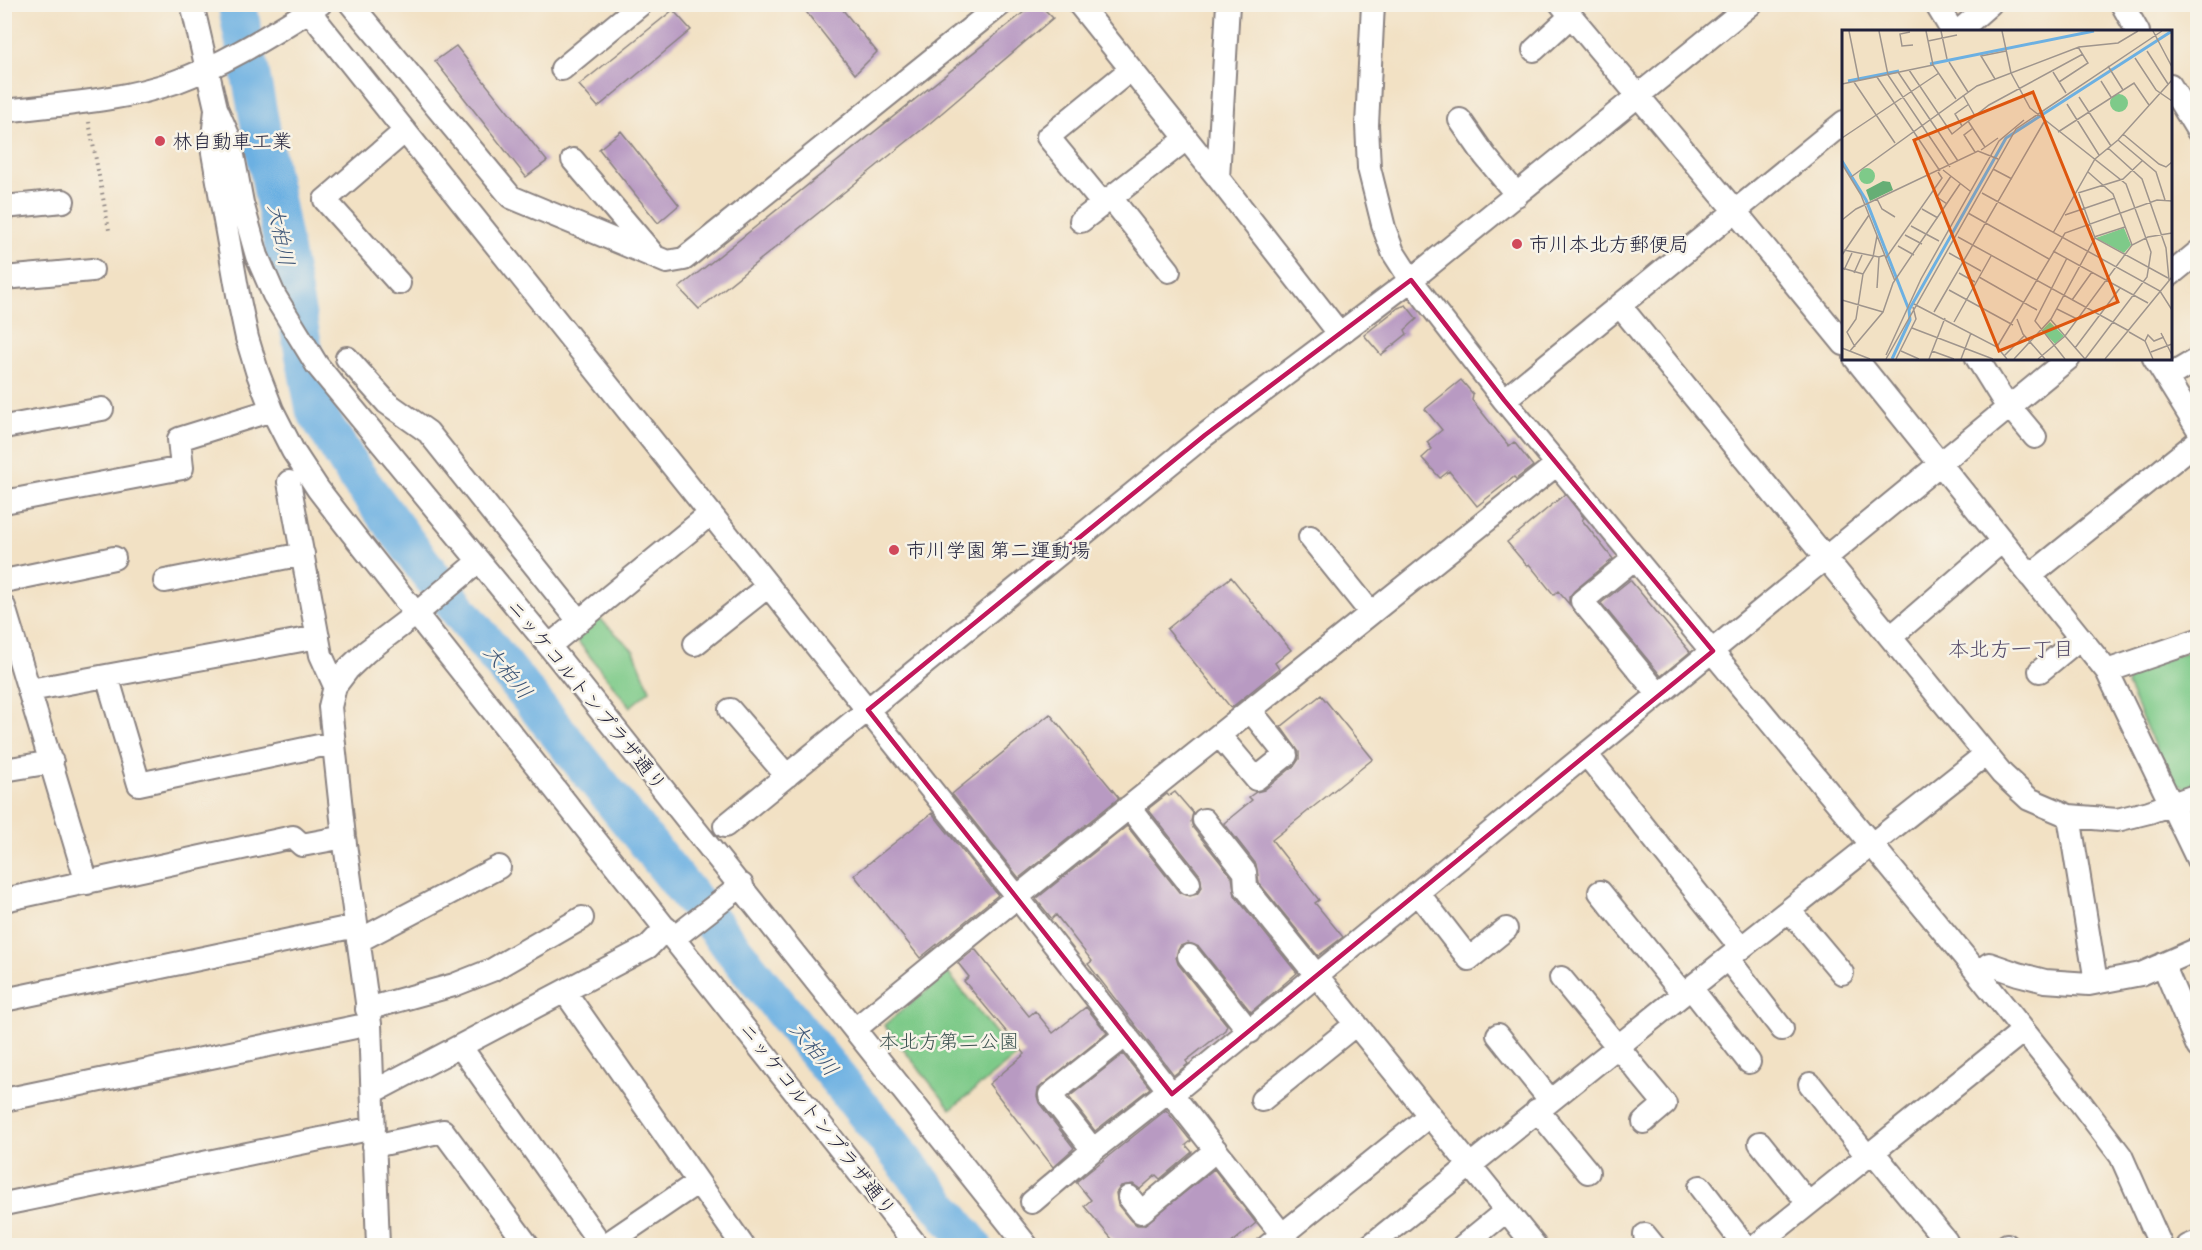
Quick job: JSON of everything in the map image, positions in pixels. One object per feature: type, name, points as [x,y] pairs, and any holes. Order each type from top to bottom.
[{"type":"street","name":"ニッケコルトンプラザ通り","points":[[192,4],[216,108],[230,140],[242,203],[257,256],[274,295],[317,365],[369,427],[473,566],[549,645],[1027,1245]]},
{"type":"street","points":[[351,4],[512,197],[667,262],[684,259],[1001,4]]},
{"type":"street","points":[[562,69],[641,4]]},
{"type":"street","points":[[1079,4],[1339,333]]},
{"type":"street","points":[[1218,178],[1228,4]]},
{"type":"street","points":[[1373,4],[1367,125],[1369,168],[1390,244],[1411,280],[1504,400],[1978,973],[2121,1156],[2161,1245]]},
{"type":"street","points":[[725,826],[1205,435],[1411,280],[1751,4]]},
{"type":"street","points":[[1936,4],[1952,30]]},
{"type":"street","points":[[1960,30],[1990,4]]},
{"type":"street","points":[[2122,4],[2137,30]]},
{"type":"street","points":[[4,111],[86,102],[134,93],[174,82],[229,59],[315,8],[405,131],[1017,897],[1216,1150],[1280,1242],[1430,1115]]},
{"type":"street","points":[[1534,50],[1566,10],[1842,342]]},
{"type":"street","points":[[1130,70],[1048,137],[1168,271]]},
{"type":"street","points":[[2172,89],[2198,131]]},
{"type":"street","name":"ニッケコルトンプラザ通り","points":[[216,108],[212,147],[247,338],[272,410],[293,451],[318,489],[423,608],[670,933],[917,1245]]},
{"type":"street","points":[[1460,120],[1516,195]]},
{"type":"street","points":[[399,283],[325,200],[405,131]]},
{"type":"street","points":[[1504,400],[1735,211],[1841,132]]},
{"type":"street","points":[[1081,221],[1186,139]]},
{"type":"street","points":[[573,160],[655,257]]},
{"type":"street","points":[[4,207],[63,201]]},
{"type":"street","points":[[2172,273],[2198,252]]},
{"type":"street","points":[[4,278],[92,270]]},
{"type":"street","points":[[1620,306],[2002,774],[2029,799],[2069,816],[2117,820],[2198,795]]},
{"type":"street","points":[[347,358],[387,403],[428,432],[579,621]]},
{"type":"street","points":[[2166,378],[2198,359]]},
{"type":"street","points":[[1857,360],[2107,671],[2198,860]]},
{"type":"street","points":[[1978,360],[2009,408],[2035,437]]},
{"type":"street","points":[[1032,1202],[1164,1094],[1172,1094],[1250,1032],[2067,360]]},
{"type":"street","points":[[2155,360],[2198,429]]},
{"type":"street","points":[[4,427],[102,409]]},
{"type":"street","points":[[4,502],[182,468],[179,439],[272,410]]},
{"type":"street","points":[[2030,576],[2198,441]]},
{"type":"street","points":[[855,1029],[1557,464]]},
{"type":"street","points":[[289,482],[321,655],[335,687]]},
{"type":"street","points":[[549,645],[710,514]]},
{"type":"street","points":[[1311,537],[1371,613]]},
{"type":"street","points":[[1891,637],[2002,541]]},
{"type":"street","points":[[165,581],[303,554]]},
{"type":"street","points":[[4,581],[114,558]]},
{"type":"street","points":[[1635,558],[1582,601],[1659,695]]},
{"type":"street","points":[[378,1245],[368,1017],[344,837],[330,707],[335,687],[348,669],[473,566]]},
{"type":"street","points":[[695,644],[768,586]]},
{"type":"street","points":[[5,608],[87,883]]},
{"type":"street","points":[[30,690],[318,637]]},
{"type":"street","points":[[2040,671],[2080,638]]},
{"type":"street","points":[[2107,671],[2198,640]]},
{"type":"street","points":[[107,676],[139,784],[333,743]]},
{"type":"street","points":[[730,710],[787,776]]},
{"type":"street","points":[[1219,735],[1256,779],[1286,755],[1250,710]]},
{"type":"street","points":[[1586,754],[1735,954],[1782,1029]]},
{"type":"street","points":[[1370,1245],[1986,754]]},
{"type":"street","points":[[4,770],[52,762]]},
{"type":"street","points":[[1129,807],[1189,883]]},
{"type":"street","points":[[2069,816],[2096,982]]},
{"type":"street","points":[[1204,820],[1245,872],[1246,888],[1535,1245]]},
{"type":"street","points":[[4,900],[293,837],[302,845],[344,837]]},
{"type":"street","points":[[4,1000],[357,934],[499,867]]},
{"type":"street","points":[[373,1092],[648,947],[742,885]]},
{"type":"street","points":[[1600,892],[1749,1062]]},
{"type":"street","points":[[1418,894],[1469,959],[1506,929]]},
{"type":"street","points":[[1790,910],[1842,973]]},
{"type":"street","points":[[4,1100],[368,1017],[492,970],[582,918]]},
{"type":"street","points":[[1978,973],[1989,964],[2045,981],[2089,984],[2141,974],[2198,949]]},
{"type":"street","points":[[1189,956],[1250,1032]]},
{"type":"street","points":[[2163,964],[2198,1047]]},
{"type":"street","points":[[1561,978],[1665,1104],[1644,1122]]},
{"type":"street","points":[[565,992],[743,1245]]},
{"type":"street","points":[[1262,1100],[1356,1024]]},
{"type":"street","points":[[1756,1245],[2023,1031]]},
{"type":"street","points":[[1093,1150],[1050,1095],[1126,1035]]},
{"type":"street","points":[[1498,1035],[1588,1172]]},
{"type":"street","points":[[460,1046],[603,1245],[698,1182]]},
{"type":"street","points":[[1810,1084],[1946,1241]]},
{"type":"street","points":[[4,1204],[374,1137],[443,1131],[528,1245]]},
{"type":"street","points":[[1760,1143],[1808,1203]]},
{"type":"street","points":[[1129,1197],[1141,1212],[1216,1150]]},
{"type":"street","points":[[1700,1187],[1745,1245]]},
{"type":"street","points":[[1463,1245],[1507,1210]]},
{"type":"street","points":[[2188,1245],[2198,1242]]},
{"type":"path","points":[[86,102],[109,230]]},
{"type":"highlighted area","points":[[1411,280],[1504,400],[1713,651],[1172,1094],[868,710],[1205,435]]},
{"type":"green space","points":[[596,615],[634,651],[650,690],[630,707],[573,635]]},
{"type":"green space","points":[[2197,648],[2197,784],[2185,788],[2171,782],[2127,685],[2131,672]]},
{"type":"green space","name":"本北方第二公園","points":[[948,973],[1015,1057],[951,1109],[884,1025]]},
{"type":"building","points":[[800,4],[838,4],[877,52],[855,74]]},
{"type":"building","points":[[1034,4],[1039,4],[1053,18],[930,123],[699,309],[679,288]]},
{"type":"building","points":[[673,10],[691,30],[598,107],[579,85]]},
{"type":"building","points":[[456,46],[547,161],[526,177],[435,61]]},
{"type":"building","points":[[621,131],[679,205],[658,223],[599,149]]},
{"type":"building","points":[[1406,305],[1417,319],[1405,330],[1407,334],[1381,355],[1364,335],[1398,308]]},
{"type":"building","points":[[1461,380],[1473,394],[1472,400],[1509,446],[1514,442],[1533,466],[1516,479],[1514,477],[1477,506],[1449,471],[1440,478],[1422,458],[1432,449],[1427,442],[1442,430],[1425,409]]},
{"type":"building","points":[[1565,494],[1613,559],[1574,591],[1569,597],[1569,604],[1558,591],[1554,595],[1529,564],[1527,566],[1507,542]]},
{"type":"building","points":[[1231,577],[1291,650],[1275,663],[1279,669],[1231,708],[1167,629]]},
{"type":"building","points":[[1630,580],[1690,652],[1661,676],[1601,603]]},
{"type":"building","points":[[1321,695],[1373,759],[1272,840],[1319,900],[1315,903],[1343,937],[1318,956],[1259,883],[1256,864],[1224,823],[1252,800],[1249,797],[1264,790],[1295,765],[1299,759],[1299,752],[1281,727]]},
{"type":"building","points":[[1050,714],[1119,798],[1019,878],[952,794]]},
{"type":"building","points":[[1175,792],[1193,813],[1191,821],[1193,828],[1232,877],[1235,896],[1297,973],[1251,1012],[1199,947],[1188,943],[1180,946],[1176,957],[1178,964],[1227,1025],[1225,1030],[1186,1061],[1188,1064],[1174,1075],[1088,964],[1092,961],[1056,915],[1052,919],[1036,899],[1127,826],[1179,892],[1190,896],[1197,894],[1202,887],[1200,875],[1148,809],[1167,794],[1169,796]]},
{"type":"building","points":[[932,813],[998,895],[920,958],[854,875]]},
{"type":"building","points":[[975,949],[1029,1016],[1035,1011],[1053,1033],[1086,1007],[1107,1033],[1038,1089],[1039,1103],[1074,1148],[1053,1167],[989,1084],[1025,1054],[964,981],[969,977],[958,963]]},
{"type":"building","points":[[1123,1054],[1150,1088],[1095,1131],[1069,1097]]},
{"type":"building","points":[[1166,1110],[1191,1141],[1186,1145],[1192,1152],[1160,1179],[1156,1175],[1140,1189],[1133,1184],[1121,1186],[1116,1193],[1118,1205],[1131,1221],[1137,1225],[1144,1225],[1214,1169],[1256,1223],[1229,1245],[1117,1245],[1084,1206],[1091,1200],[1076,1182]]},
{"type":"waterway","name":"大柏川","points":[[237,4],[315,410],[355,474],[429,573],[973,1246]]},
{"type":"place","name":"林自動車工業","points":[[160,141]]},
{"type":"place","name":"市川本北方郵便局","points":[[1517,244]]},
{"type":"place","name":"市川学園 第二運動場","points":[[894,550]]},
{"type":"district","name":"本北方一丁目","points":[[2011,649]]}]
